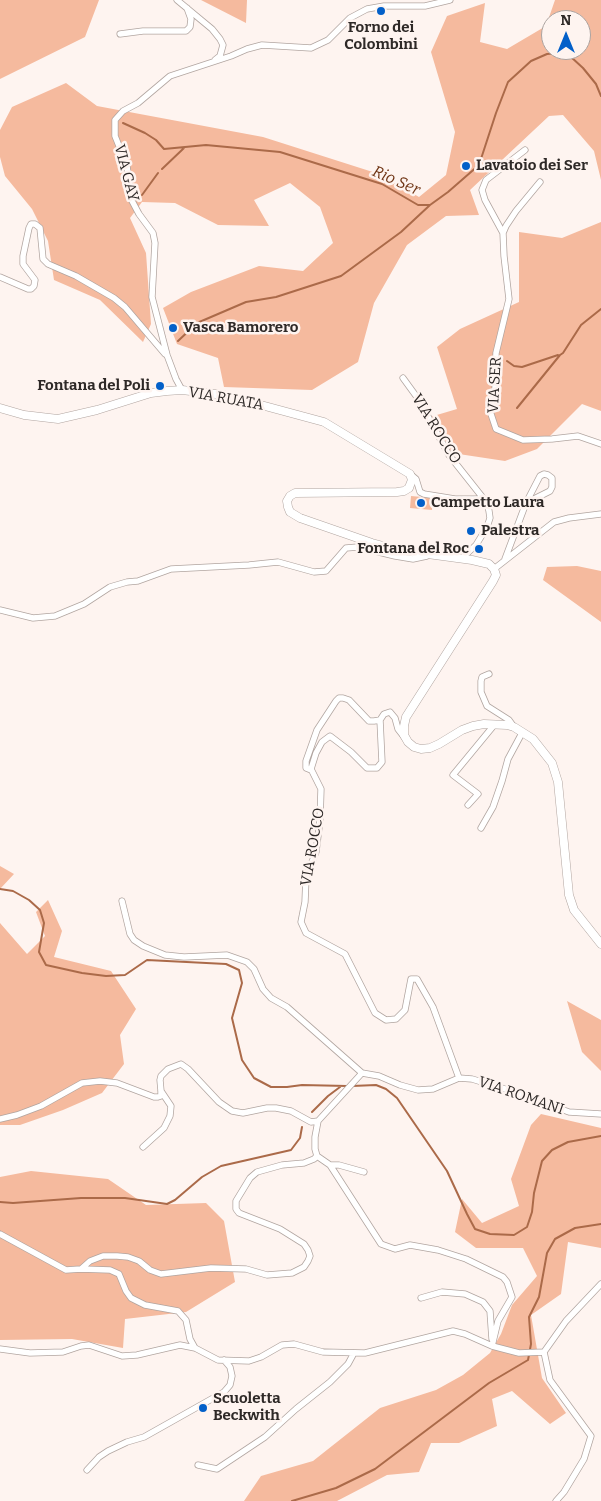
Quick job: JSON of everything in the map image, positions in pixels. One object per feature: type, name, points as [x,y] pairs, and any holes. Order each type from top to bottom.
[{"type":"street","points":[[177,0],[212,30],[223,45],[220,56],[213,61]]},
{"type":"street","name":"VIA GAY","points":[[182,390],[166,355],[152,297],[155,244],[153,233],[131,199],[127,166],[116,136],[115,120],[123,111],[138,104],[170,76],[262,45],[311,48],[328,40],[350,18],[367,9],[384,6],[425,6],[450,0]]},
{"type":"street","points":[[120,34],[143,31],[186,31],[190,27],[191,19],[187,8]]},
{"type":"street","name":"VIA SER","points":[[525,150],[486,180],[482,190],[485,200],[503,233],[509,299],[496,353],[495,388],[490,411],[496,429],[523,440],[578,436],[601,444]]},
{"type":"street","points":[[503,233],[516,211],[540,182]]},
{"type":"street","points":[[0,277],[28,289],[33,288],[35,280],[23,264],[23,256],[29,228],[31,224],[35,224],[40,228],[44,258],[48,264],[76,276],[114,298],[125,307],[166,355]]},
{"type":"street","name":"VIA ROCCO","points":[[403,378],[419,400],[449,455],[487,503]]},
{"type":"street","name":"VIA RUATA","points":[[0,408],[24,415],[58,419],[97,410],[151,393],[182,390],[224,395],[324,422],[410,474]]},
{"type":"street","points":[[410,474],[416,479],[420,492],[424,494],[454,499],[480,499],[487,503],[490,518],[488,527],[476,545],[461,559]]},
{"type":"street","points":[[410,474],[412,480],[409,488],[404,491],[296,493],[290,496],[287,501],[288,507],[290,512],[300,518],[372,543],[398,550],[489,564],[494,569],[496,575],[493,581],[406,718],[404,735],[414,747],[422,749],[439,744],[462,730],[473,726],[495,724],[514,727],[533,739],[552,763],[558,782],[569,895],[574,910],[601,944]]},
{"type":"street","points":[[506,560],[526,504],[540,476],[544,474],[552,478],[550,491],[526,504]]},
{"type":"street","points":[[494,569],[554,522],[601,514]]},
{"type":"street","points":[[0,610],[33,618],[55,616],[84,604],[110,587],[138,581],[171,569],[278,562],[314,572],[326,571],[346,548],[358,547],[413,559],[429,555]]},
{"type":"street","points":[[489,674],[482,677],[481,681],[487,706],[509,720],[514,727]]},
{"type":"street","name":"VIA ROCCO","points":[[408,742],[398,729],[395,718],[390,712],[384,714],[380,720],[369,721],[349,700],[344,698],[339,698],[336,701],[317,730],[306,761],[306,768],[312,770],[321,788],[320,820],[316,852],[306,877],[305,902],[301,922],[306,933],[345,954],[375,1013],[386,1020],[396,1019],[405,1010],[411,979],[417,979],[434,1007],[459,1078]]},
{"type":"street","points":[[312,770],[316,753],[322,742],[330,736],[351,752],[367,768],[377,768],[382,762],[380,720]]},
{"type":"street","points":[[468,804],[478,794],[453,775],[495,724]]},
{"type":"street","points":[[481,828],[493,806],[508,759],[522,732]]},
{"type":"street","points":[[122,901],[130,934],[139,943],[154,952],[165,955],[184,957],[227,955],[247,962],[254,969],[263,989],[271,998],[287,1007],[362,1072],[318,1121],[315,1137],[317,1156],[330,1165],[380,1244],[395,1249],[410,1246],[438,1250],[466,1259],[503,1277],[507,1282],[512,1297],[498,1321],[492,1346]]},
{"type":"street","points":[[142,1147],[164,1128],[170,1116],[171,1106],[162,1092],[161,1076],[168,1069],[181,1064],[219,1102],[232,1111],[243,1113],[276,1108],[291,1111],[311,1122],[318,1121]]},
{"type":"street","name":"VIA ROMANI","points":[[362,1072],[418,1090],[433,1089],[459,1078],[472,1079],[569,1112],[601,1114]]},
{"type":"street","points":[[0,1119],[18,1115],[41,1106],[82,1083],[100,1081],[117,1083],[154,1097],[160,1096],[162,1092]]},
{"type":"street","points":[[81,1269],[90,1261],[103,1256],[117,1256],[139,1261],[150,1270],[161,1274],[211,1268],[246,1270],[267,1275],[278,1275],[299,1270],[304,1267],[310,1256],[304,1244],[280,1229],[239,1213],[236,1209],[236,1201],[250,1178],[257,1172],[282,1165],[304,1163],[317,1156]]},
{"type":"street","points":[[330,1165],[339,1165],[364,1172]]},
{"type":"street","points":[[0,1234],[66,1270],[110,1270],[119,1274],[131,1298],[145,1305],[178,1311],[186,1320],[190,1339],[195,1348]]},
{"type":"street","points":[[556,1501],[564,1492],[584,1459],[591,1436],[550,1380],[544,1352],[566,1322],[601,1284]]},
{"type":"street","points":[[421,1298],[442,1292],[465,1294],[483,1302],[490,1311],[492,1346]]},
{"type":"street","points":[[0,1349],[30,1353],[63,1352],[89,1345],[122,1356],[137,1355],[180,1345],[195,1348],[218,1360],[249,1361],[261,1357],[282,1345],[294,1344],[323,1352],[354,1353],[453,1331],[465,1334],[492,1346],[519,1353],[544,1352]]},
{"type":"street","points":[[198,1465],[217,1469],[265,1438],[296,1409],[330,1382],[348,1364],[354,1353]]},
{"type":"street","points":[[87,1470],[108,1451],[127,1442],[144,1437],[224,1392],[230,1385],[232,1376],[230,1367],[224,1360]]},
{"type":"shaded area","points":[[0,0],[99,0],[85,37],[0,79]]},
{"type":"shaded area","points":[[201,0],[247,0],[246,23]]},
{"type":"shaded area","points":[[555,0],[601,0],[601,180],[594,151],[563,115],[549,116],[470,190],[479,215],[446,216],[407,245],[374,303],[358,362],[312,390],[224,387],[218,358],[177,344],[163,308],[191,292],[259,266],[303,271],[333,243],[320,207],[290,183],[254,200],[269,226],[218,225],[175,203],[142,202],[130,218],[146,253],[151,324],[143,342],[100,300],[54,280],[48,241],[32,209],[5,176],[0,157],[0,130],[12,107],[66,83],[97,106],[263,137],[379,174],[419,197],[446,175],[455,132],[431,52],[447,16],[485,3],[480,42],[507,49],[541,29],[541,60],[591,60],[591,10],[552,10]]},
{"type":"shaded area","points":[[601,222],[601,411],[582,404],[537,449],[505,461],[452,453],[430,417],[457,409],[437,347],[460,329],[519,302],[519,232],[562,238]]},
{"type":"shaded area","name":"Campetto Laura","points":[[411,496],[433,498],[432,510],[410,508]]},
{"type":"shaded area","points":[[577,566],[601,571],[601,622],[543,580],[547,567]]},
{"type":"shaded area","points":[[0,866],[14,874],[0,889]]},
{"type":"shaded area","points":[[48,900],[62,931],[54,957],[111,971],[136,1009],[120,1035],[124,1064],[102,1093],[63,1110],[20,1125],[0,1125],[0,923],[27,954],[45,936],[36,912]]},
{"type":"shaded area","points":[[567,1001],[601,1020],[601,1071],[582,1052]]},
{"type":"shaded area","points":[[541,1114],[601,1128],[601,1248],[568,1242],[561,1294],[531,1315],[542,1378],[566,1413],[550,1424],[512,1391],[492,1399],[497,1426],[459,1443],[431,1443],[419,1472],[387,1475],[337,1501],[244,1501],[261,1476],[313,1461],[380,1408],[436,1390],[463,1375],[490,1353],[501,1334],[512,1305],[537,1276],[523,1248],[476,1248],[455,1232],[462,1199],[482,1223],[519,1206],[511,1179],[531,1125]]},
{"type":"shaded area","points":[[31,1171],[108,1179],[146,1205],[206,1203],[224,1221],[235,1282],[186,1312],[125,1319],[123,1348],[72,1339],[0,1340],[0,1177]]},
{"type":"waterway","name":"Rio Ser","points":[[123,123],[145,133],[156,140],[164,149],[206,145],[280,152],[382,184],[418,205],[430,205],[479,165],[508,82],[531,61],[547,54],[558,53],[571,57],[596,84],[601,96]]},
{"type":"waterway","points":[[162,169],[184,148]]},
{"type":"waterway","points":[[142,195],[158,173]]},
{"type":"waterway","points":[[178,341],[197,323],[246,302],[276,297],[341,276],[401,232],[430,205]]},
{"type":"waterway","name":"Rio Ser","points":[[517,408],[563,353],[581,325],[601,309]]},
{"type":"waterway","name":"Rio Ser","points":[[507,361],[514,366],[522,367],[558,355]]},
{"type":"waterway","points":[[0,889],[13,891],[29,900],[40,910],[44,923],[39,952],[46,965],[106,976],[125,975],[147,960],[226,964],[239,970],[242,983],[232,1018],[242,1060],[254,1078],[271,1087],[302,1085],[347,1086]]},
{"type":"waterway","points":[[352,1086],[376,1085],[386,1089],[397,1098],[447,1171],[475,1229],[490,1234],[514,1235],[527,1227],[532,1212],[534,1193],[542,1161],[552,1150],[568,1142],[601,1136]]},
{"type":"waterway","points":[[312,1112],[340,1087]]},
{"type":"waterway","points":[[0,1202],[125,1198],[167,1204],[175,1200],[202,1177],[221,1166],[291,1150],[300,1138],[302,1127]]},
{"type":"waterway","points":[[292,1501],[336,1488],[375,1469],[489,1383],[528,1360],[531,1344],[529,1317],[539,1297],[547,1253],[555,1239],[575,1228],[601,1224]]},
{"type":"place","name":"Forno dei Colombini","points":[[381,11]]},
{"type":"place","name":"Lavatoio dei Ser","points":[[466,166]]},
{"type":"place","name":"Vasca Bamorero","points":[[173,328]]},
{"type":"place","name":"Fontana del Poli","points":[[160,386]]},
{"type":"place","name":"Campetto Laura","points":[[421,503]]},
{"type":"place","name":"Palestra","points":[[471,531]]},
{"type":"place","name":"Fontana del Roc","points":[[479,549]]},
{"type":"place","name":"Scuoletta Beckwith","points":[[203,1408]]}]
